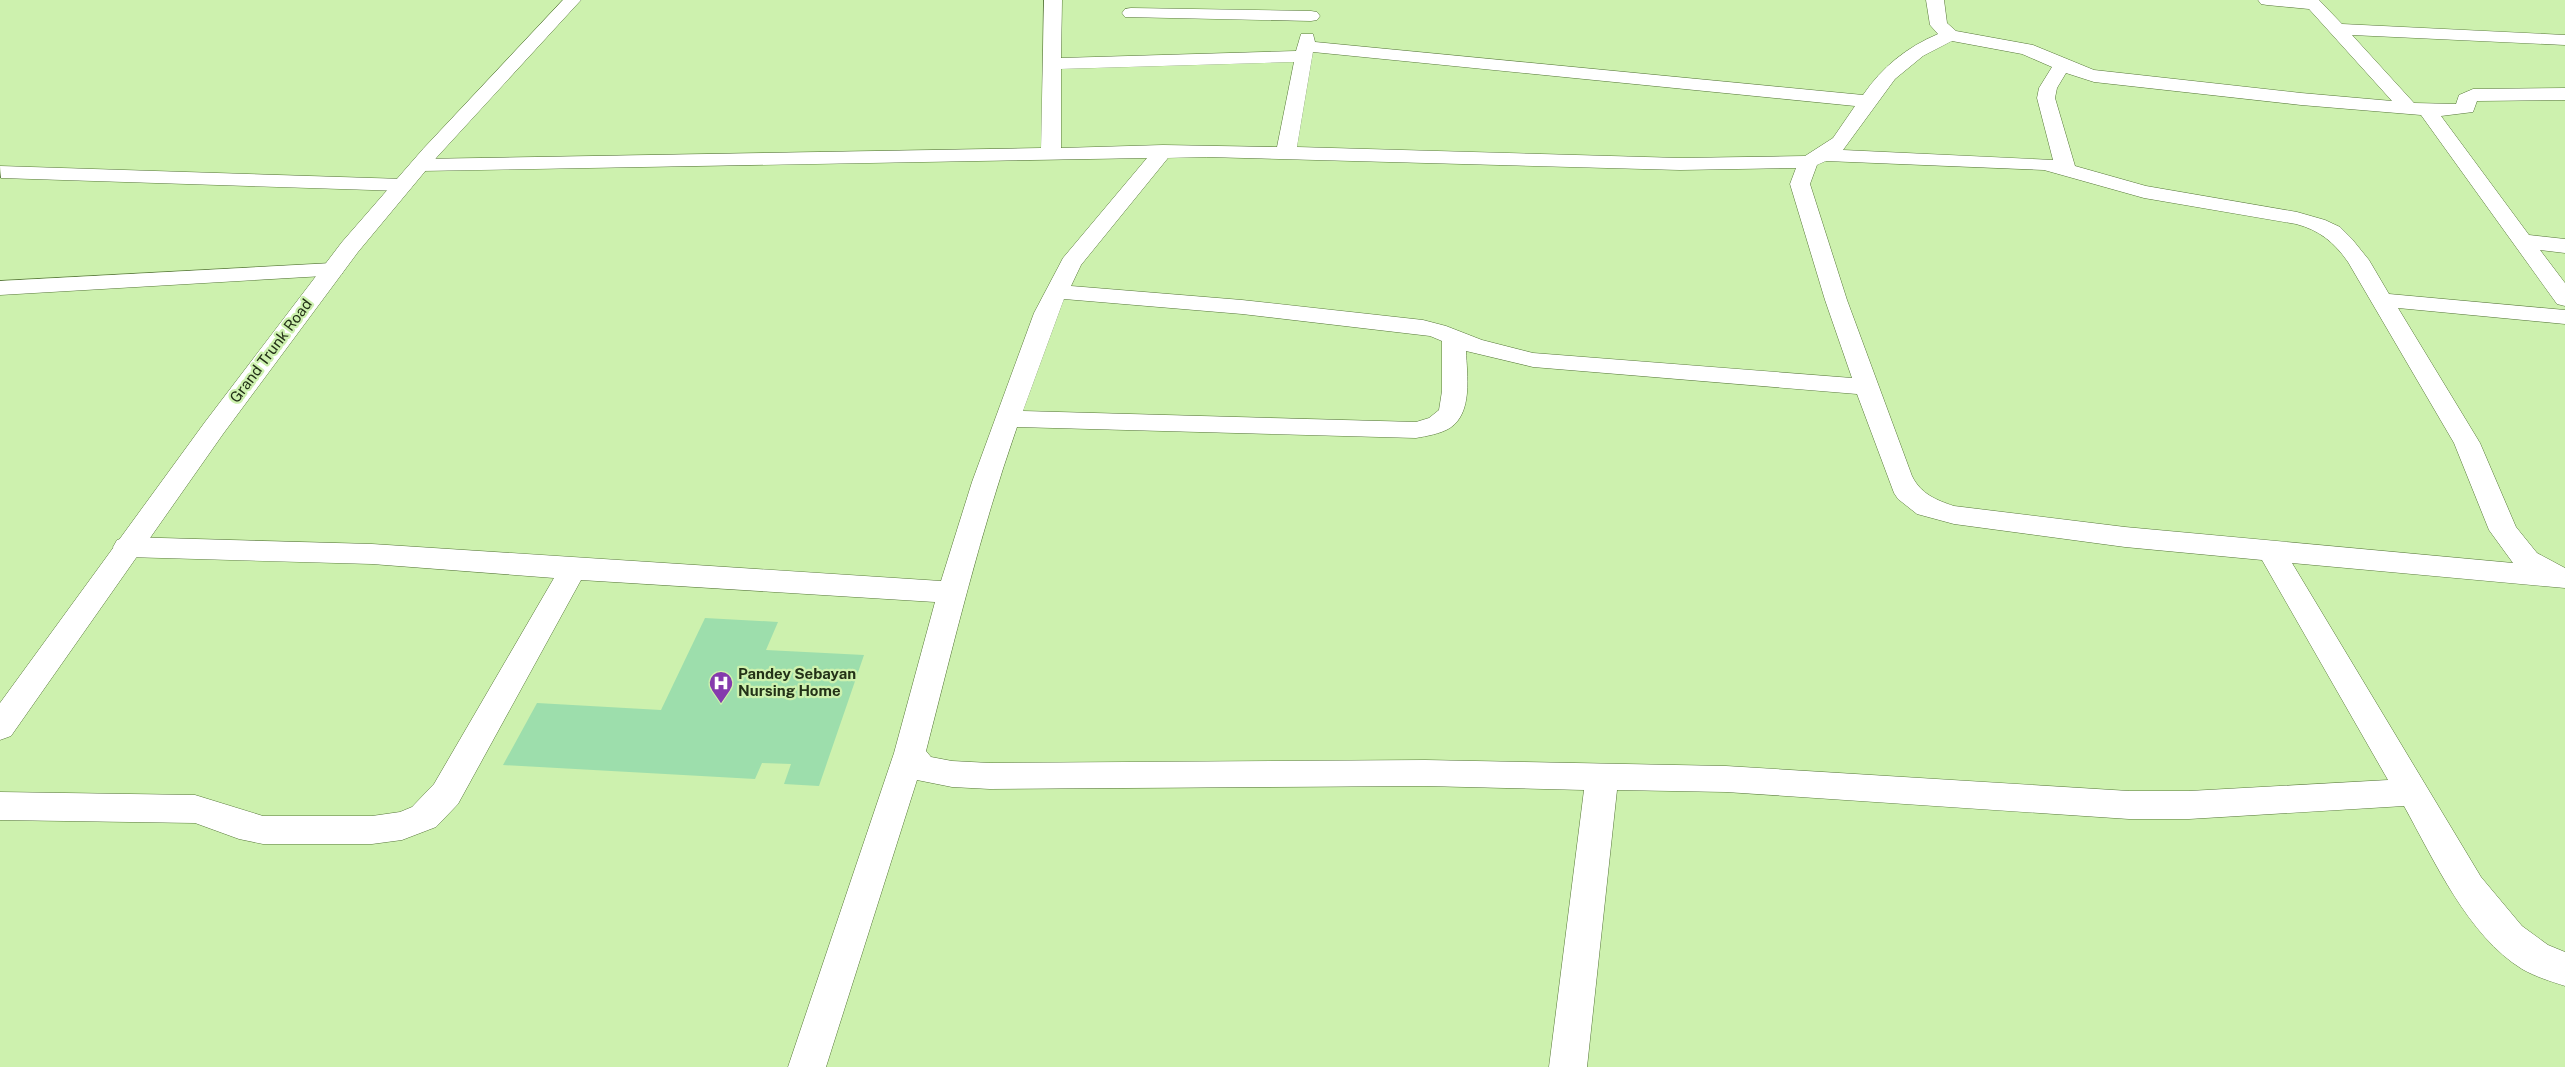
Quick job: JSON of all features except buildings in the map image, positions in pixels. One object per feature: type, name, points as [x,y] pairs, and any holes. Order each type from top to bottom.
[{"type":"street","name":"Grand Trunk Road","points":[[0,727],[127,547],[291,323],[420,165],[572,0]]},
{"type":"street","points":[[1051,153],[1053,0]]},
{"type":"street","points":[[1935,0],[1939,25],[1950,35],[2027,49],[2062,65],[2094,76],[2418,109],[2459,111],[2466,108],[2466,99],[2473,95],[2564,95]]},
{"type":"street","points":[[2267,0],[2312,2],[2418,109],[2523,241],[2565,299]]},
{"type":"street","points":[[1130,13],[1312,8],[1286,153]]},
{"type":"street","points":[[2337,29],[2565,40]]},
{"type":"street","points":[[1950,35],[1911,54],[1900,62],[1868,101],[1837,147],[1817,158],[1800,184],[1865,387],[1898,476],[1907,493],[1927,508],[1954,515],[2125,537],[2565,578]]},
{"type":"street","points":[[1053,64],[1304,51],[1478,61],[1630,80],[1868,101]]},
{"type":"street","points":[[2062,65],[2048,88],[2046,98],[2066,169]]},
{"type":"street","points":[[420,165],[1163,151],[1680,164],[1817,158],[2023,162],[2066,169],[2144,192],[2319,223],[2332,229],[2342,238],[2382,300],[2467,443],[2503,530],[2516,549],[2527,560],[2541,569],[2565,578]]},
{"type":"street","points":[[807,1067],[910,753],[952,592],[985,482],[1046,313],[1071,263],[1163,151]]},
{"type":"street","points":[[1,172],[403,185]]},
{"type":"street","points":[[2523,241],[2565,246]]},
{"type":"street","points":[[0,288],[333,270]]},
{"type":"street","points":[[1056,292],[1242,307],[1423,328],[1490,351],[1532,360],[1865,387]]},
{"type":"street","points":[[2382,300],[2565,317]]},
{"type":"street","points":[[1008,419],[1416,430],[1438,425],[1449,415],[1453,404],[1454,338]]},
{"type":"street","points":[[127,547],[372,554],[573,569],[952,592]]},
{"type":"street","points":[[2272,551],[2469,888],[2493,919],[2518,946],[2556,967],[2565,969]]},
{"type":"street","points":[[0,806],[195,809],[218,815],[239,825],[263,830],[372,830],[402,826],[424,816],[446,794],[573,569]]},
{"type":"street","points":[[910,753],[921,768],[952,774],[1425,773],[1726,779],[2129,805],[2189,804],[2412,792]]},
{"type":"street","points":[[1568,1067],[1602,776]]},
{"type":"place","name":"Pandey Sebayan Nursing Home","points":[[721,704]]}]
